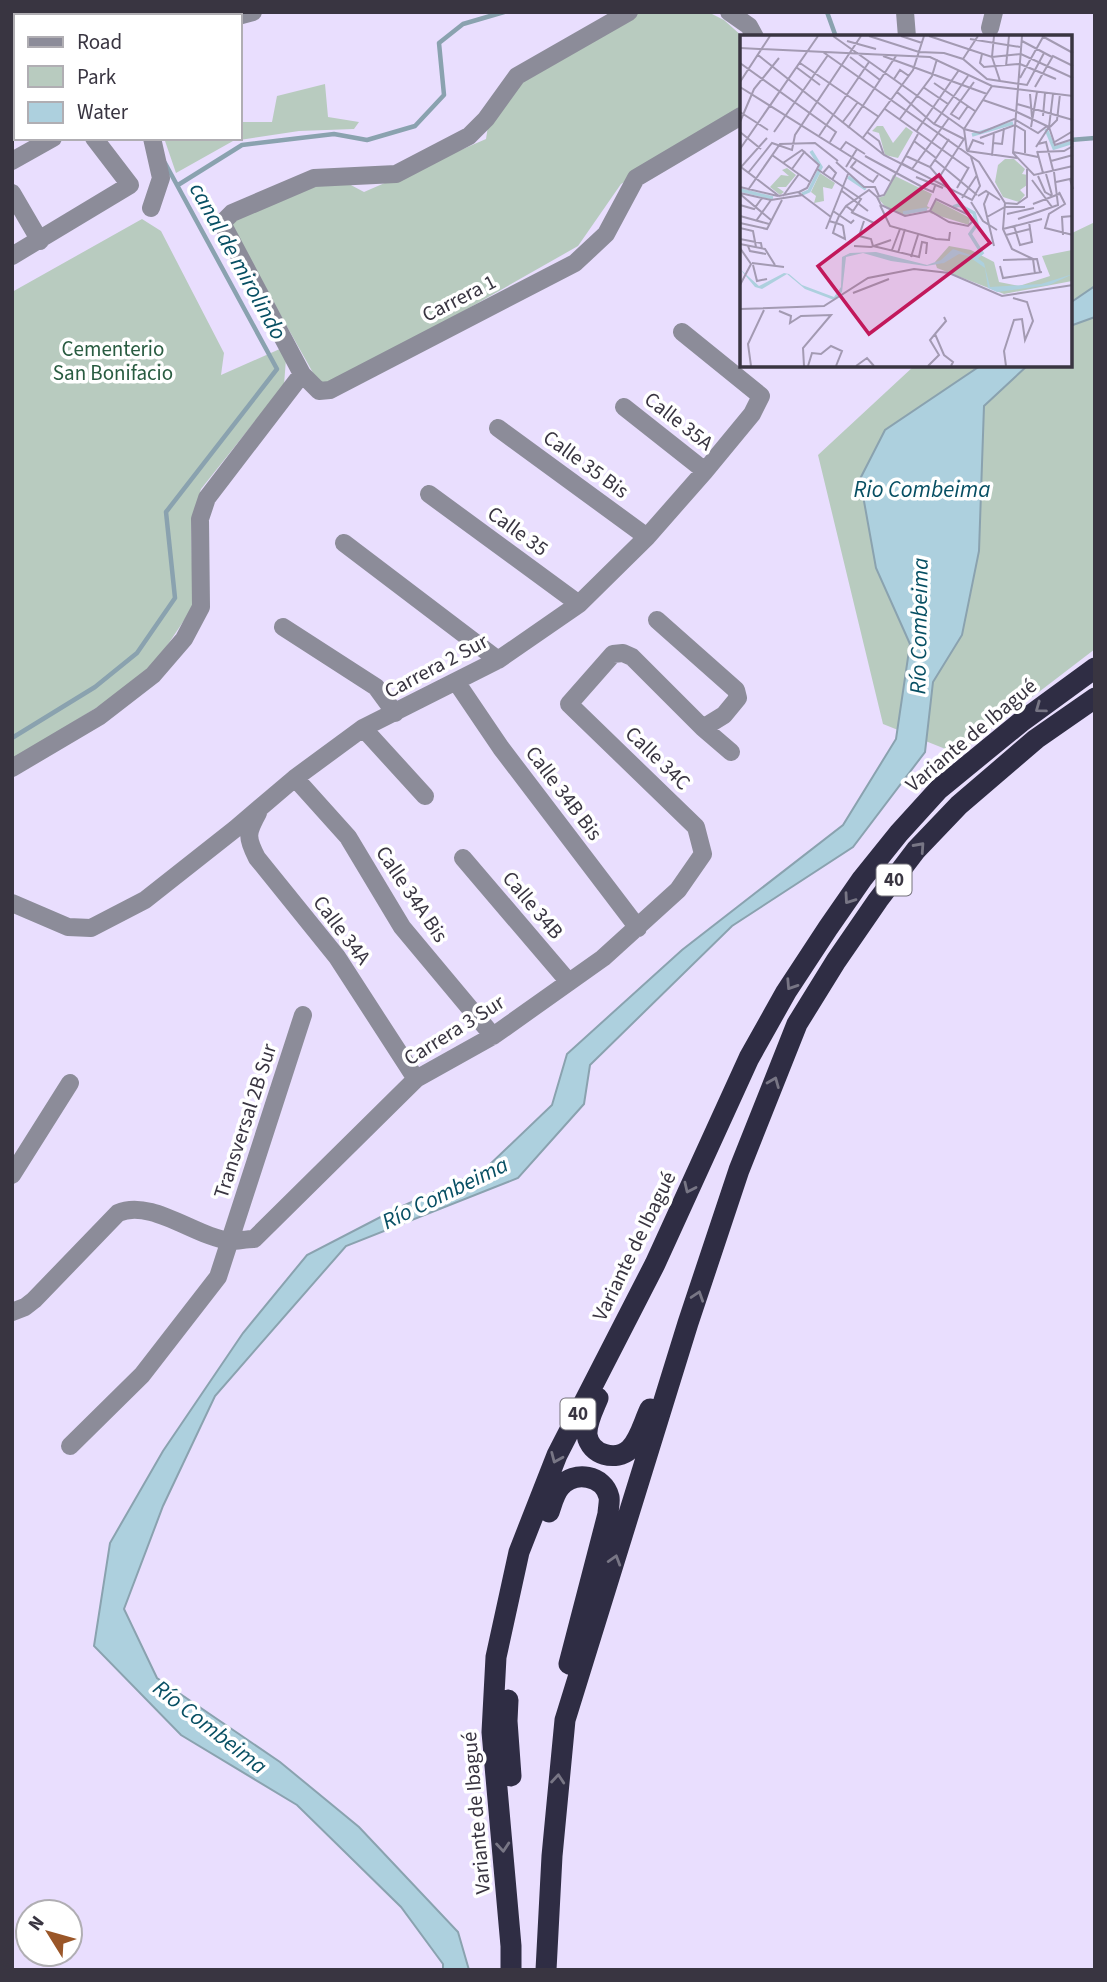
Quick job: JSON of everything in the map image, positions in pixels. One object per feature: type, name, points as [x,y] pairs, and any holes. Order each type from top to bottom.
[{"type":"highway","name":"Variante de Ibagué","points":[[511,1970],[492,1732],[496,1657],[519,1552],[557,1455],[629,1314],[749,1058],[786,992],[828,928],[877,861],[939,789],[1021,722],[1095,668]]},
{"type":"highway","name":"40","points":[[546,1970],[552,1856],[565,1720],[688,1324],[739,1170],[797,1024],[836,961],[916,850],[959,805],[1036,739],[1095,698]]},
{"type":"highway","points":[[629,1314],[587,1434],[591,1445],[605,1455],[621,1455],[635,1443],[688,1324]]},
{"type":"highway","points":[[500,1809],[511,1781],[507,1721],[509,1670],[521,1595],[560,1486],[571,1478],[582,1476],[593,1478],[605,1488],[609,1506],[561,1695],[565,1720]]},
{"type":"street","points":[[12,768],[100,716],[153,675],[184,639],[201,607],[200,519],[207,498],[302,374],[222,223],[232,213],[314,178],[396,174],[469,136],[486,119],[517,76],[629,12]]},
{"type":"street","points":[[729,12],[749,26],[754,35]]},
{"type":"street","points":[[905,12],[906,35]]},
{"type":"street","name":"Carrera 1","points":[[302,374],[319,391],[330,390],[575,264],[606,234],[636,178],[740,117]]},
{"type":"street","points":[[12,161],[49,140]]},
{"type":"street","points":[[12,256],[130,185],[96,140]]},
{"type":"street","points":[[151,208],[161,178],[152,140]]},
{"type":"street","points":[[12,193],[40,241]]},
{"type":"street","name":"Carrera 2 Sur","points":[[12,903],[68,928],[91,928],[145,900],[295,778],[363,728],[498,660],[579,604],[647,537],[705,471],[752,414],[761,396],[682,332]]},
{"type":"street","name":"Calle 35A","points":[[624,407],[705,471]]},
{"type":"street","name":"Calle 35 Bis","points":[[498,428],[647,537]]},
{"type":"street","name":"Calle 35","points":[[429,494],[579,604]]},
{"type":"street","points":[[344,543],[498,660]]},
{"type":"street","points":[[657,620],[736,690],[738,698],[724,715],[703,728],[731,752]]},
{"type":"street","points":[[283,627],[372,684],[395,713]]},
{"type":"street","name":"Calle 34C","points":[[703,728],[632,657],[623,653],[613,654],[569,704],[696,827],[703,853]]},
{"type":"street","name":"Calle 34B Bis","points":[[457,683],[501,748],[638,928]]},
{"type":"street","points":[[363,728],[425,796]]},
{"type":"street","name":"Calle 34A Bis","points":[[295,778],[348,837],[402,927],[493,1036]]},
{"type":"street","name":"Calle 34A","points":[[261,807],[250,829],[248,842],[257,858],[337,957],[416,1079]]},
{"type":"street","name":"Carrera 3 Sur","points":[[230,1241],[254,1239],[416,1079],[493,1036],[603,958],[678,890],[703,853]]},
{"type":"street","name":"Calle 34B","points":[[463,858],[568,981]]},
{"type":"street","name":"Transversal 2B Sur","points":[[69,1446],[142,1375],[218,1277],[303,1015]]},
{"type":"street","points":[[12,1175],[70,1083]]},
{"type":"street","points":[[12,1312],[34,1300],[118,1213],[135,1209],[230,1241]]},
{"type":"green space","points":[[641,12],[708,12],[724,20],[741,35],[740,116],[621,184],[578,246],[332,386],[321,387],[231,227],[238,215],[316,184],[349,184],[364,192],[486,139],[488,126],[521,80]]},
{"type":"green space","points":[[325,84],[328,117],[359,122],[354,129],[299,131],[242,140],[242,122],[272,122],[277,96]]},
{"type":"green space","points":[[165,140],[240,140],[233,141],[176,173]]},
{"type":"green space","name":"Cementerio San Bonifacio","points":[[142,219],[161,231],[224,353],[221,375],[282,348],[286,359],[284,385],[201,489],[191,522],[193,607],[150,671],[12,760],[12,292]]},
{"type":"green space","points":[[1095,222],[1095,649],[958,754],[883,724],[818,455],[912,368],[1072,368],[1072,233]]},
{"type":"water","points":[[1095,286],[1095,317],[1072,325],[1072,302]]},
{"type":"water","name":"Rio Combeima","points":[[977,368],[1025,368],[984,406],[979,551],[962,635],[933,682],[925,752],[853,847],[732,926],[590,1065],[584,1104],[518,1178],[346,1246],[215,1396],[163,1506],[124,1609],[157,1678],[280,1762],[359,1827],[458,1932],[469,1970],[443,1970],[443,1964],[401,1907],[297,1805],[181,1735],[94,1646],[110,1543],[163,1451],[243,1333],[307,1255],[396,1209],[484,1170],[552,1105],[567,1054],[682,950],[843,825],[896,739],[910,644],[876,568],[860,479],[885,430]]},
{"type":"waterway","points":[[178,185],[242,145],[334,134],[367,140],[415,126],[444,95],[439,43],[463,24],[504,12]]},
{"type":"waterway","points":[[827,12],[835,35]]},
{"type":"waterway","points":[[1072,140],[1095,138]]},
{"type":"waterway","name":"canal de mirolindo","points":[[12,738],[95,687],[137,653],[175,598],[166,512],[277,369],[165,163]]},
{"type":"water label","name":"Río Combeima","points":[[919,626]]},
{"type":"water label","name":"Río Combeima","points":[[445,1193]]},
{"type":"water label","name":"Río Combeima","points":[[210,1727]]}]
